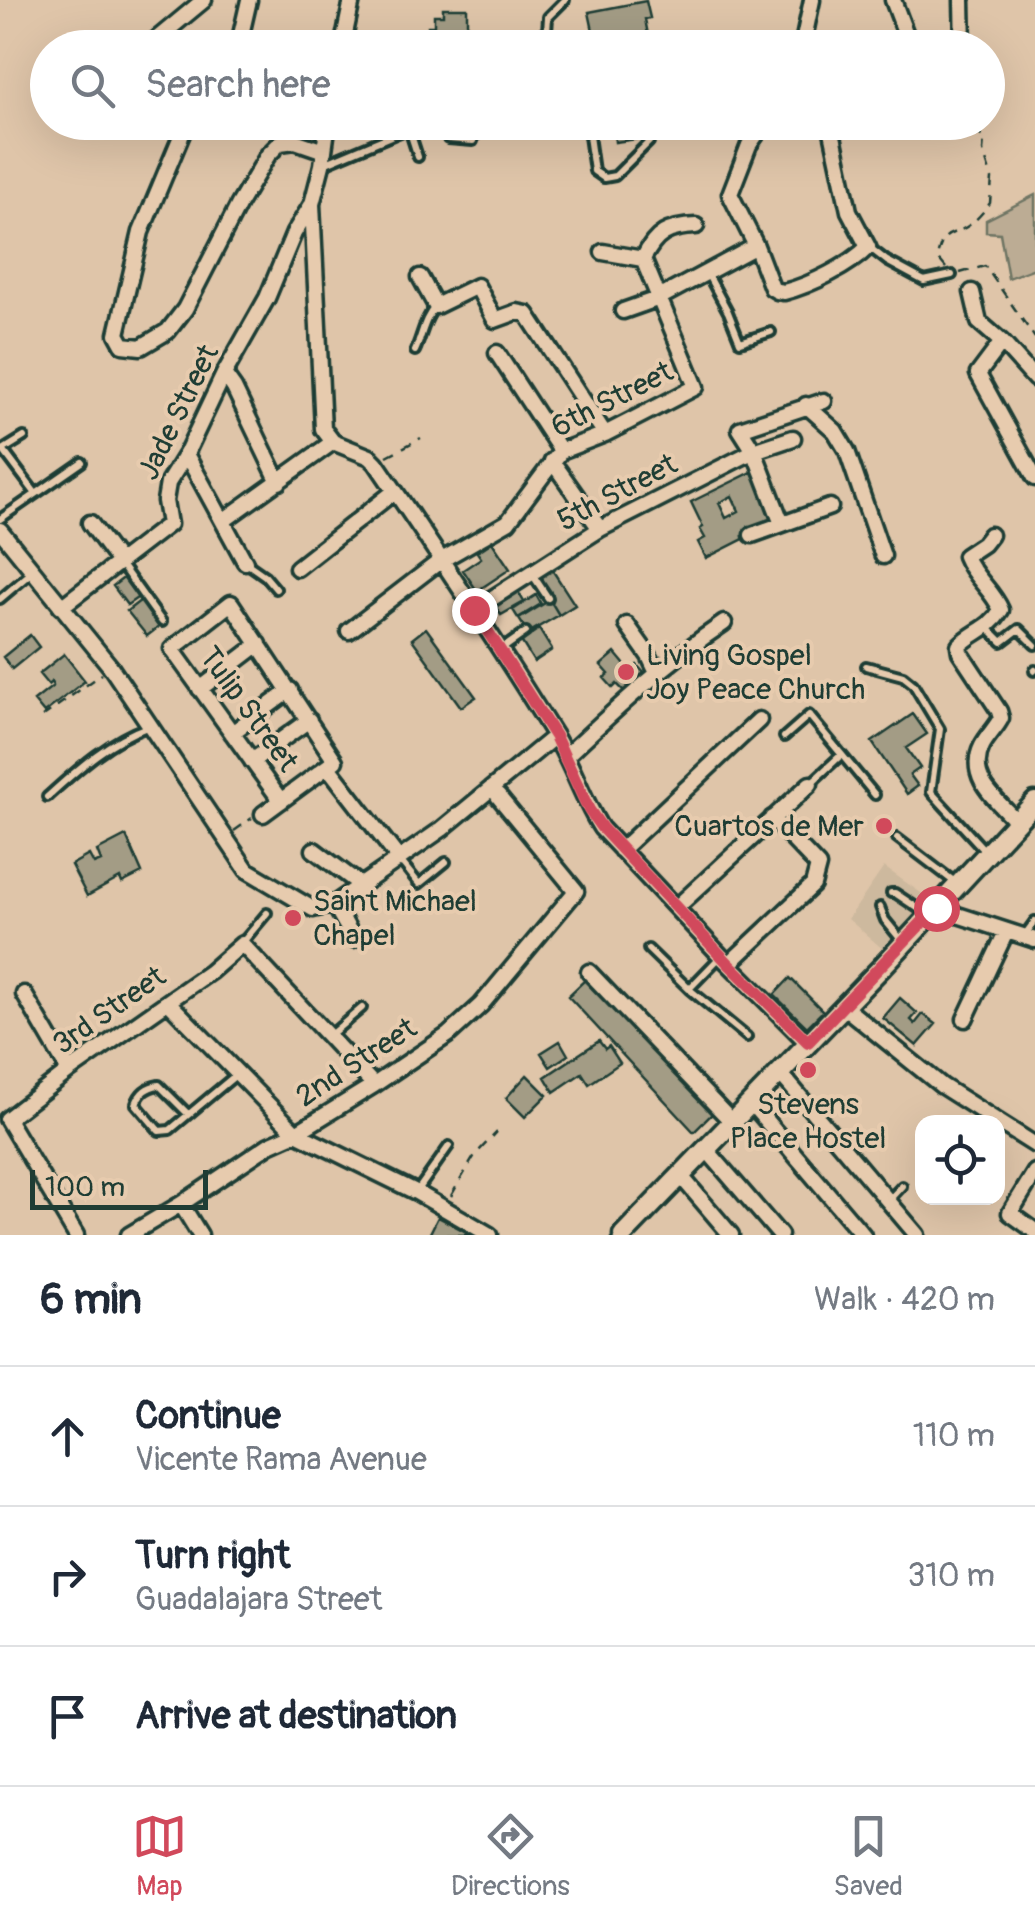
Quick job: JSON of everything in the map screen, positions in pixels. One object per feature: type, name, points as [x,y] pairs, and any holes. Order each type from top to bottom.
[{"type":"main road","points":[[623,1235],[1028,815]]},
{"type":"street","points":[[168,30],[204,0]]},
{"type":"street","points":[[242,30],[248,0]]},
{"type":"street","points":[[346,30],[352,0]]},
{"type":"street","points":[[806,30],[812,0]]},
{"type":"street","points":[[893,0],[904,30]]},
{"type":"street","points":[[962,0],[963,30]]},
{"type":"street","points":[[180,140],[141,232],[117,334],[122,345],[141,347],[168,330],[185,309],[238,204],[268,155],[280,143],[295,140],[323,158]]},
{"type":"street","points":[[326,140],[312,204],[323,429],[333,442],[376,462],[555,736],[589,810],[621,850],[808,1042]]},
{"type":"street","points":[[753,140],[730,194],[777,292],[854,261],[868,247],[849,211],[834,140]]},
{"type":"street","name":"Jade Street","points":[[62,607],[169,524],[165,502],[168,483],[267,298],[294,233],[312,204]]},
{"type":"street","points":[[604,252],[646,252],[667,230],[696,226]]},
{"type":"street","points":[[623,311],[658,299],[756,246]]},
{"type":"street","name":"6th Street","points":[[349,631],[440,561],[508,522],[557,456],[696,387],[658,299],[646,252]]},
{"type":"street","points":[[420,276],[436,306],[477,286],[495,320],[518,312],[527,314],[605,434]]},
{"type":"street","points":[[972,292],[980,322],[1035,380]]},
{"type":"street","points":[[1002,342],[978,374],[1035,478]]},
{"type":"street","points":[[498,353],[600,529]]},
{"type":"street","points":[[224,374],[279,482]]},
{"type":"street","points":[[782,524],[754,451],[740,429],[824,401]]},
{"type":"street","points":[[806,406],[835,432],[847,451],[883,556]]},
{"type":"street","name":"5th Street","points":[[474,610],[600,529],[754,451],[793,438]]},
{"type":"street","points":[[224,521],[333,442]]},
{"type":"street","points":[[186,454],[245,562]]},
{"type":"street","points":[[297,568],[395,491]]},
{"type":"street","points":[[752,535],[830,507]]},
{"type":"street","points":[[90,523],[119,562]]},
{"type":"street","points":[[0,530],[110,666],[246,870],[313,908],[334,904],[442,830],[555,736]]},
{"type":"street","points":[[990,534],[965,556],[1000,606],[997,617],[959,646],[1001,718],[981,747],[977,772],[982,784],[1028,815]]},
{"type":"street","name":"Tulip Street","points":[[259,644],[231,603],[172,649],[281,801]]},
{"type":"street","points":[[566,756],[657,673],[724,623]]},
{"type":"street","points":[[627,625],[657,673]]},
{"type":"street","points":[[200,689],[259,644],[309,720],[332,764],[399,859]]},
{"type":"street","points":[[232,734],[290,690]]},
{"type":"street","points":[[252,761],[309,720]]},
{"type":"street","points":[[621,850],[759,720]]},
{"type":"street","points":[[263,814],[332,764]]},
{"type":"street","points":[[676,908],[810,784]]},
{"type":"street","name":"2nd Street","points":[[129,1235],[268,1145],[296,1133],[374,1085],[448,1035],[481,1004],[576,891],[498,796]]},
{"type":"street","points":[[725,960],[813,885],[818,866],[772,818]]},
{"type":"street","points":[[314,850],[362,886]]},
{"type":"street","points":[[334,904],[354,939]]},
{"type":"street","points":[[933,912],[1029,939]]},
{"type":"street","points":[[965,1019],[1006,932]]},
{"type":"street","points":[[242,944],[374,1085]]},
{"type":"street","name":"3rd Street","points":[[76,1235],[7,1119],[210,972],[242,944]]},
{"type":"street","points":[[589,972],[732,1122]]},
{"type":"street","points":[[24,994],[69,1071]]},
{"type":"street","points":[[168,1002],[296,1133],[416,1192],[490,1235]]},
{"type":"street","points":[[843,1006],[942,1086],[1035,1144]]},
{"type":"street","points":[[780,1073],[917,1235]]},
{"type":"street","points":[[751,1103],[863,1235]]},
{"type":"street","points":[[706,1149],[780,1235]]},
{"type":"street","points":[[1035,1172],[1010,1212],[1035,1231]]},
{"type":"street","points":[[680,1175],[730,1235]]},
{"type":"street","points":[[181,1204],[200,1235]]},
{"type":"lane","points":[[547,30],[548,17],[565,0]]},
{"type":"lane","points":[[323,158],[376,140]]},
{"type":"lane","points":[[412,140],[418,158]]},
{"type":"lane","points":[[591,140],[594,171],[604,178],[614,176],[649,142]]},
{"type":"lane","points":[[868,247],[924,281],[952,275]]},
{"type":"lane","points":[[706,272],[740,342],[771,332]]},
{"type":"lane","points":[[416,351],[436,306]]},
{"type":"lane","points":[[24,437],[4,450],[36,494]]},
{"type":"lane","points":[[0,519],[82,462]]},
{"type":"lane","points":[[119,562],[162,622]]},
{"type":"lane","points":[[245,562],[266,576],[276,590]]},
{"type":"lane","points":[[0,599],[33,571]]},
{"type":"lane","points":[[531,572],[548,598]]},
{"type":"lane","points":[[988,627],[1000,642],[1018,629],[1035,645]]},
{"type":"lane","points":[[501,650],[526,632]]},
{"type":"lane","points":[[866,666],[903,676],[925,702],[940,729],[931,792],[988,853]]},
{"type":"lane","points":[[784,737],[809,715],[875,795]]},
{"type":"lane","points":[[47,797],[124,735],[150,726]]},
{"type":"lane","points":[[810,784],[841,755]]},
{"type":"lane","points":[[898,838],[958,885]]},
{"type":"lane","points":[[399,859],[419,884],[446,862]]},
{"type":"lane","points":[[892,893],[933,912]]},
{"type":"lane","points":[[880,907],[885,920],[904,943]]},
{"type":"lane","points":[[242,944],[267,913]]},
{"type":"lane","points":[[1029,939],[1035,921]]},
{"type":"lane","points":[[648,949],[747,1037]]},
{"type":"lane","points":[[689,989],[725,960]]},
{"type":"lane","points":[[329,1036],[362,1008]]},
{"type":"lane","points":[[188,1114],[159,1084],[139,1095],[136,1104],[159,1132],[170,1130],[237,1074]]},
{"type":"lane","points":[[416,1192],[449,1146]]},
{"type":"lane","points":[[888,1201],[902,1186]]},
{"type":"path","points":[[984,140],[982,152],[992,178],[990,204],[969,226],[949,233],[940,244],[938,257],[952,275],[985,266],[1035,338]]},
{"type":"path","points":[[376,462],[421,438]]},
{"type":"path","points":[[42,717],[110,666]]},
{"type":"path","points":[[231,833],[263,814]]},
{"type":"path","points":[[445,1208],[475,1156],[496,1132]]},
{"type":"shaded area","points":[[1035,195],[1035,268],[1008,278],[1000,233],[986,232],[986,220]]},
{"type":"shaded area","points":[[884,867],[931,900],[884,950],[848,919]]},
{"type":"building","points":[[646,1],[650,18],[645,19],[647,30],[593,30],[589,12]]},
{"type":"building","points":[[443,8],[467,8],[467,30],[428,30],[428,26],[434,26],[434,15],[443,15]]},
{"type":"building","points":[[752,472],[777,522],[706,558],[698,542],[705,538],[700,529],[703,527],[691,502]],"holes":[[[732,496],[739,511],[726,518],[719,503]]]},
{"type":"building","points":[[492,542],[510,569],[477,591],[463,570],[481,558],[477,552]]},
{"type":"building","points":[[549,565],[575,605],[559,615],[534,574]]},
{"type":"building","points":[[126,576],[140,596],[127,605],[113,586]]},
{"type":"building","points":[[516,588],[524,602],[501,615],[493,602]]},
{"type":"building","points":[[536,595],[541,604],[518,618],[513,610]]},
{"type":"building","points":[[141,600],[160,626],[147,636],[127,611]]},
{"type":"building","points":[[550,600],[559,615],[528,633],[519,619]]},
{"type":"building","points":[[426,628],[476,697],[461,707],[412,639]]},
{"type":"building","points":[[539,629],[552,650],[534,662],[521,641]]},
{"type":"building","points":[[30,635],[39,647],[12,669],[3,657]]},
{"type":"building","name":"Living Gospel Joy Peace Church","points":[[615,653],[630,671],[637,665],[645,674],[624,691],[617,684],[613,688],[604,678],[609,674],[601,665]]},
{"type":"building","points":[[64,654],[85,681],[44,713],[34,701],[53,686],[39,674]]},
{"type":"building","points":[[913,714],[927,734],[906,748],[920,768],[910,775],[918,786],[907,794],[872,742]]},
{"type":"building","points":[[126,836],[142,873],[122,883],[120,878],[87,896],[71,865],[89,855],[94,864],[101,861],[97,851]]},
{"type":"building","points":[[588,977],[714,1112],[694,1132],[568,996]]},
{"type":"building","points":[[790,978],[823,1011],[807,1027],[774,995]]},
{"type":"building","points":[[900,998],[917,1013],[911,1020],[915,1024],[923,1014],[936,1024],[917,1046],[883,1018]]},
{"type":"building","points":[[560,1041],[568,1055],[550,1067],[541,1053]]},
{"type":"building","points":[[599,1041],[605,1049],[609,1046],[620,1063],[589,1084],[582,1073],[554,1092],[545,1077]]},
{"type":"building","points":[[527,1075],[547,1095],[525,1117],[506,1098]]},
{"type":"building","points":[[438,1217],[470,1234],[470,1235],[429,1235]]},
{"type":"place","name":"Living Gospel Joy Peace Church","points":[[626,672]]},
{"type":"place","name":"Cuartos de Mer","points":[[884,826]]},
{"type":"place","name":"Saint Michael Chapel","points":[[293,918]]},
{"type":"place","name":"Stevens Place Hostel","points":[[808,1070]]},
{"type":"route","points":[[474,610],[555,736],[589,810],[602,828],[808,1042],[936,908]]}]
